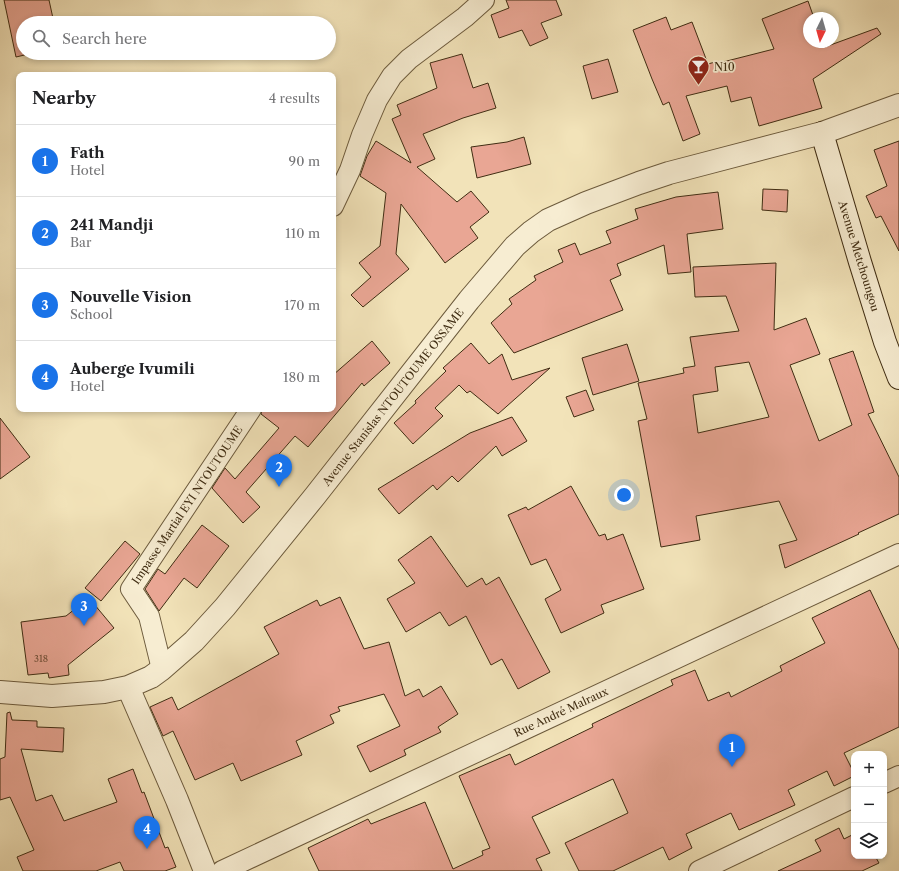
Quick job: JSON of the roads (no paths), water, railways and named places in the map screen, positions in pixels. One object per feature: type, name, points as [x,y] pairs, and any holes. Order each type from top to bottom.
[{"type":"street","points":[[336,200],[350,170],[362,135],[377,100],[392,76],[409,59],[466,17],[484,0]]},
{"type":"street","name":"Avenue Stanislas NTOUTOUME OSSAME","points":[[0,692],[52,696],[104,692],[128,687],[150,677],[162,669],[194,641],[225,607],[315,496],[469,300],[511,250],[531,232],[548,220],[586,203],[639,183],[822,133],[899,105]]},
{"type":"street","name":"Avenue Metchoungou","points":[[822,133],[885,342],[899,378]]},
{"type":"street","name":"Impasse Martial EYI NTOUTOUME","points":[[162,669],[149,616],[131,589],[249,412]]},
{"type":"street","name":"Rue André Malraux","points":[[222,871],[899,554]]},
{"type":"street","points":[[128,687],[177,800],[205,871]]},
{"type":"street","points":[[887,782],[899,776]]},
{"type":"street","points":[[699,871],[851,798]]},
{"type":"place","name":"N10","points":[[699,86]]},
{"type":"place","name":"241 Mandji","points":[[279,487]]},
{"type":"place","name":"Nouvelle Vision","points":[[84,626]]},
{"type":"place","name":"Fath","points":[[732,767]]},
{"type":"place","name":"Auberge Ivumili","points":[[147,849]]}]
